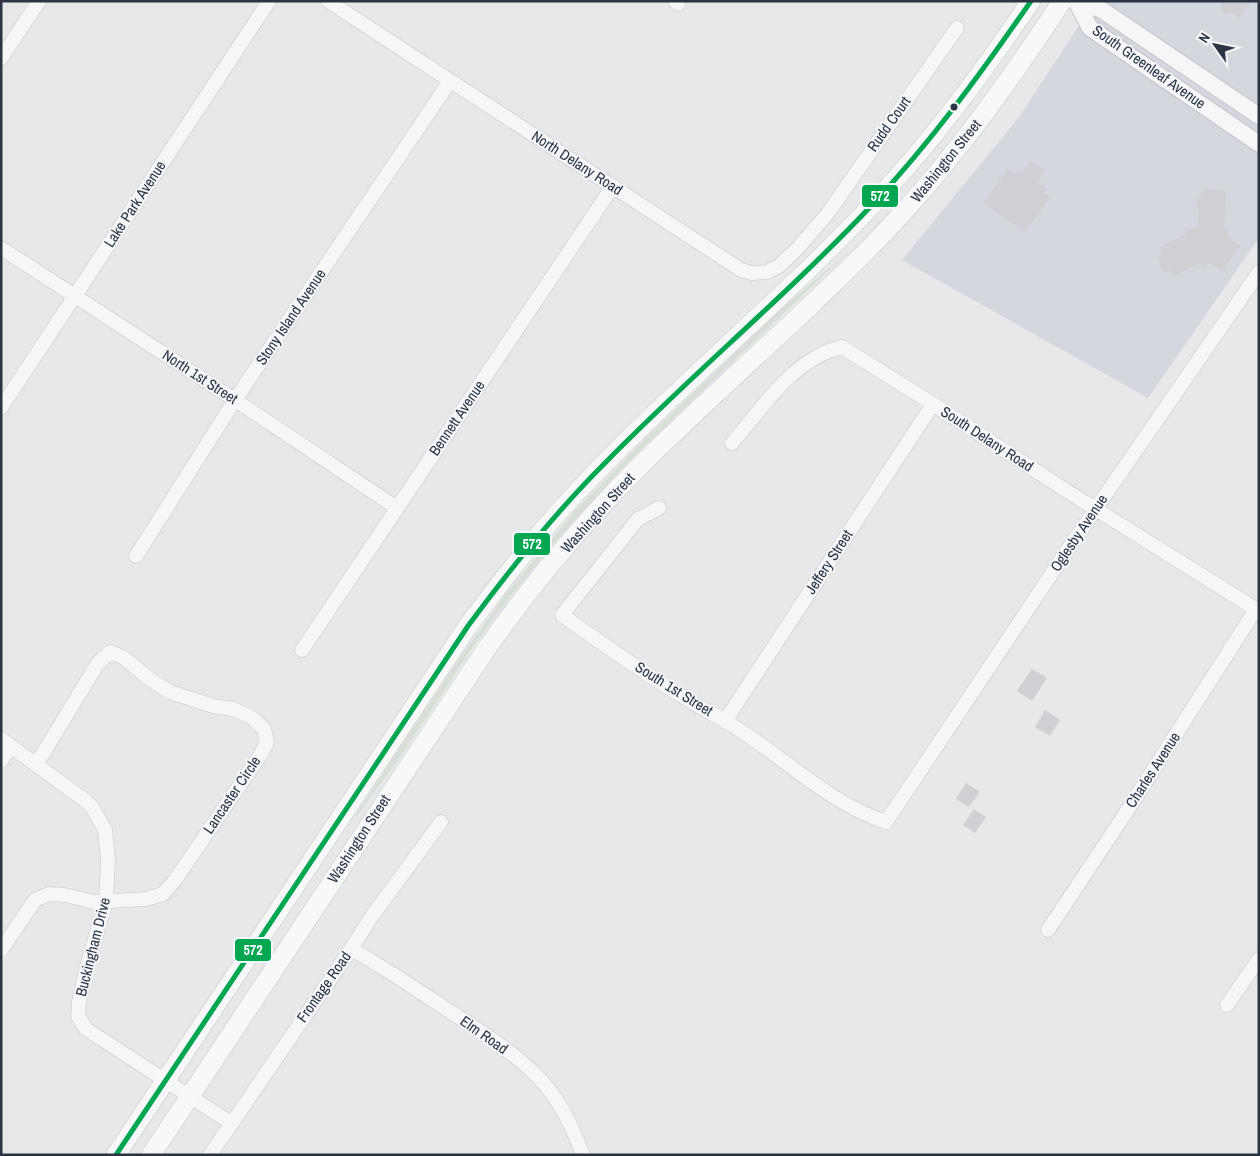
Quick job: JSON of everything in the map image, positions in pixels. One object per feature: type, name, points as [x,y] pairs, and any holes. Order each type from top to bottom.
[{"type":"main road","name":"Washington Street","points":[[116,1155],[463,634],[511,569],[551,520],[587,482],[676,394],[840,238],[898,177],[963,98],[1031,1]]},
{"type":"main road","name":"Washington Street","points":[[151,1155],[487,648],[531,588],[593,515],[639,467],[852,265],[896,220],[951,157],[1071,2]]},
{"type":"street","points":[[1,58],[39,1]]},
{"type":"street","name":"Lake Park Avenue","points":[[1,408],[269,1]]},
{"type":"street","name":"North Delany Road","points":[[328,1],[741,270],[752,273],[767,272],[778,266],[821,221]]},
{"type":"street","name":"South Greenleaf Avenue","points":[[1071,2],[1102,10],[1259,116]]},
{"type":"street","name":"South Greenleaf Avenue","points":[[1071,2],[1090,28],[1259,144]]},
{"type":"street","name":"Rudd Court","points":[[821,221],[957,28]]},
{"type":"street","name":"Stony Island Avenue","points":[[136,556],[235,400],[450,81]]},
{"type":"street","name":"Bennett Avenue","points":[[302,650],[613,186]]},
{"type":"street","name":"North 1st Street","points":[[1,248],[397,508]]},
{"type":"street","name":"Oglesby Avenue","points":[[903,798],[1096,509],[1259,272]]},
{"type":"street","name":"South Delany Road","points":[[732,443],[777,389],[804,365],[825,352],[842,347],[1257,610]]},
{"type":"street","name":"Jeffery Street","points":[[725,721],[933,404]]},
{"type":"street","name":"South 1st Street","points":[[659,508],[638,519],[562,615],[610,649],[725,721],[816,785],[868,816],[886,822],[903,798]]},
{"type":"street","name":"Charles Avenue","points":[[1048,930],[1257,610]]},
{"type":"street","name":"Lancaster Circle","points":[[36,765],[98,663],[110,652],[123,657],[151,680],[170,692],[213,706],[232,709],[252,717],[264,729],[267,742],[261,754],[175,880],[163,894],[146,899],[106,901]]},
{"type":"street","points":[[1,761],[6,743]]},
{"type":"street","name":"Buckingham Drive","points":[[6,743],[86,801],[92,807],[105,830],[108,860],[106,901],[86,970],[78,1016],[86,1029],[231,1123]]},
{"type":"street","name":"Frontage Road","points":[[210,1155],[372,916],[441,822]]},
{"type":"street","points":[[1,950],[35,900],[49,894],[65,894],[94,902],[106,901]]},
{"type":"street","name":"Elm Road","points":[[351,949],[386,969],[484,1034],[538,1077],[571,1124],[583,1155]]},
{"type":"street","points":[[1227,1005],[1259,959]]},
{"type":"shaded area","points":[[1095,1],[1259,1],[1259,238],[1148,398],[902,260],[1020,116]]},
{"type":"shaded area","points":[[850,250],[626,464],[552,545],[472,648],[400,757],[356,817],[459,659],[506,594],[575,511],[644,440],[778,312]]},
{"type":"building","points":[[1216,1],[1251,1],[1240,18],[1230,11],[1228,15],[1220,9],[1222,5]]},
{"type":"building","points":[[1031,161],[1045,170],[1038,182],[1047,189],[1043,193],[1050,197],[1025,232],[983,203],[1008,169],[1015,174],[1019,170],[1023,172]]},
{"type":"building","points":[[1207,189],[1226,191],[1224,230],[1231,229],[1227,236],[1240,246],[1222,271],[1208,263],[1203,268],[1201,263],[1173,276],[1170,270],[1165,272],[1163,269],[1161,270],[1158,256],[1163,253],[1160,247],[1187,234],[1184,228],[1197,229],[1199,208],[1196,208],[1197,198],[1201,198],[1201,192],[1207,191]]},
{"type":"building","points":[[1032,669],[1047,678],[1032,701],[1017,691]]},
{"type":"building","points":[[1045,710],[1060,720],[1050,736],[1035,727]]},
{"type":"building","points":[[966,783],[980,792],[969,807],[956,799]]},
{"type":"building","points":[[974,809],[986,817],[975,833],[963,825]]},
{"type":"transit line","name":"572","points":[[116,1155],[468,626],[516,563],[550,522],[604,464],[840,238],[894,181],[955,106],[1031,1]]}]
